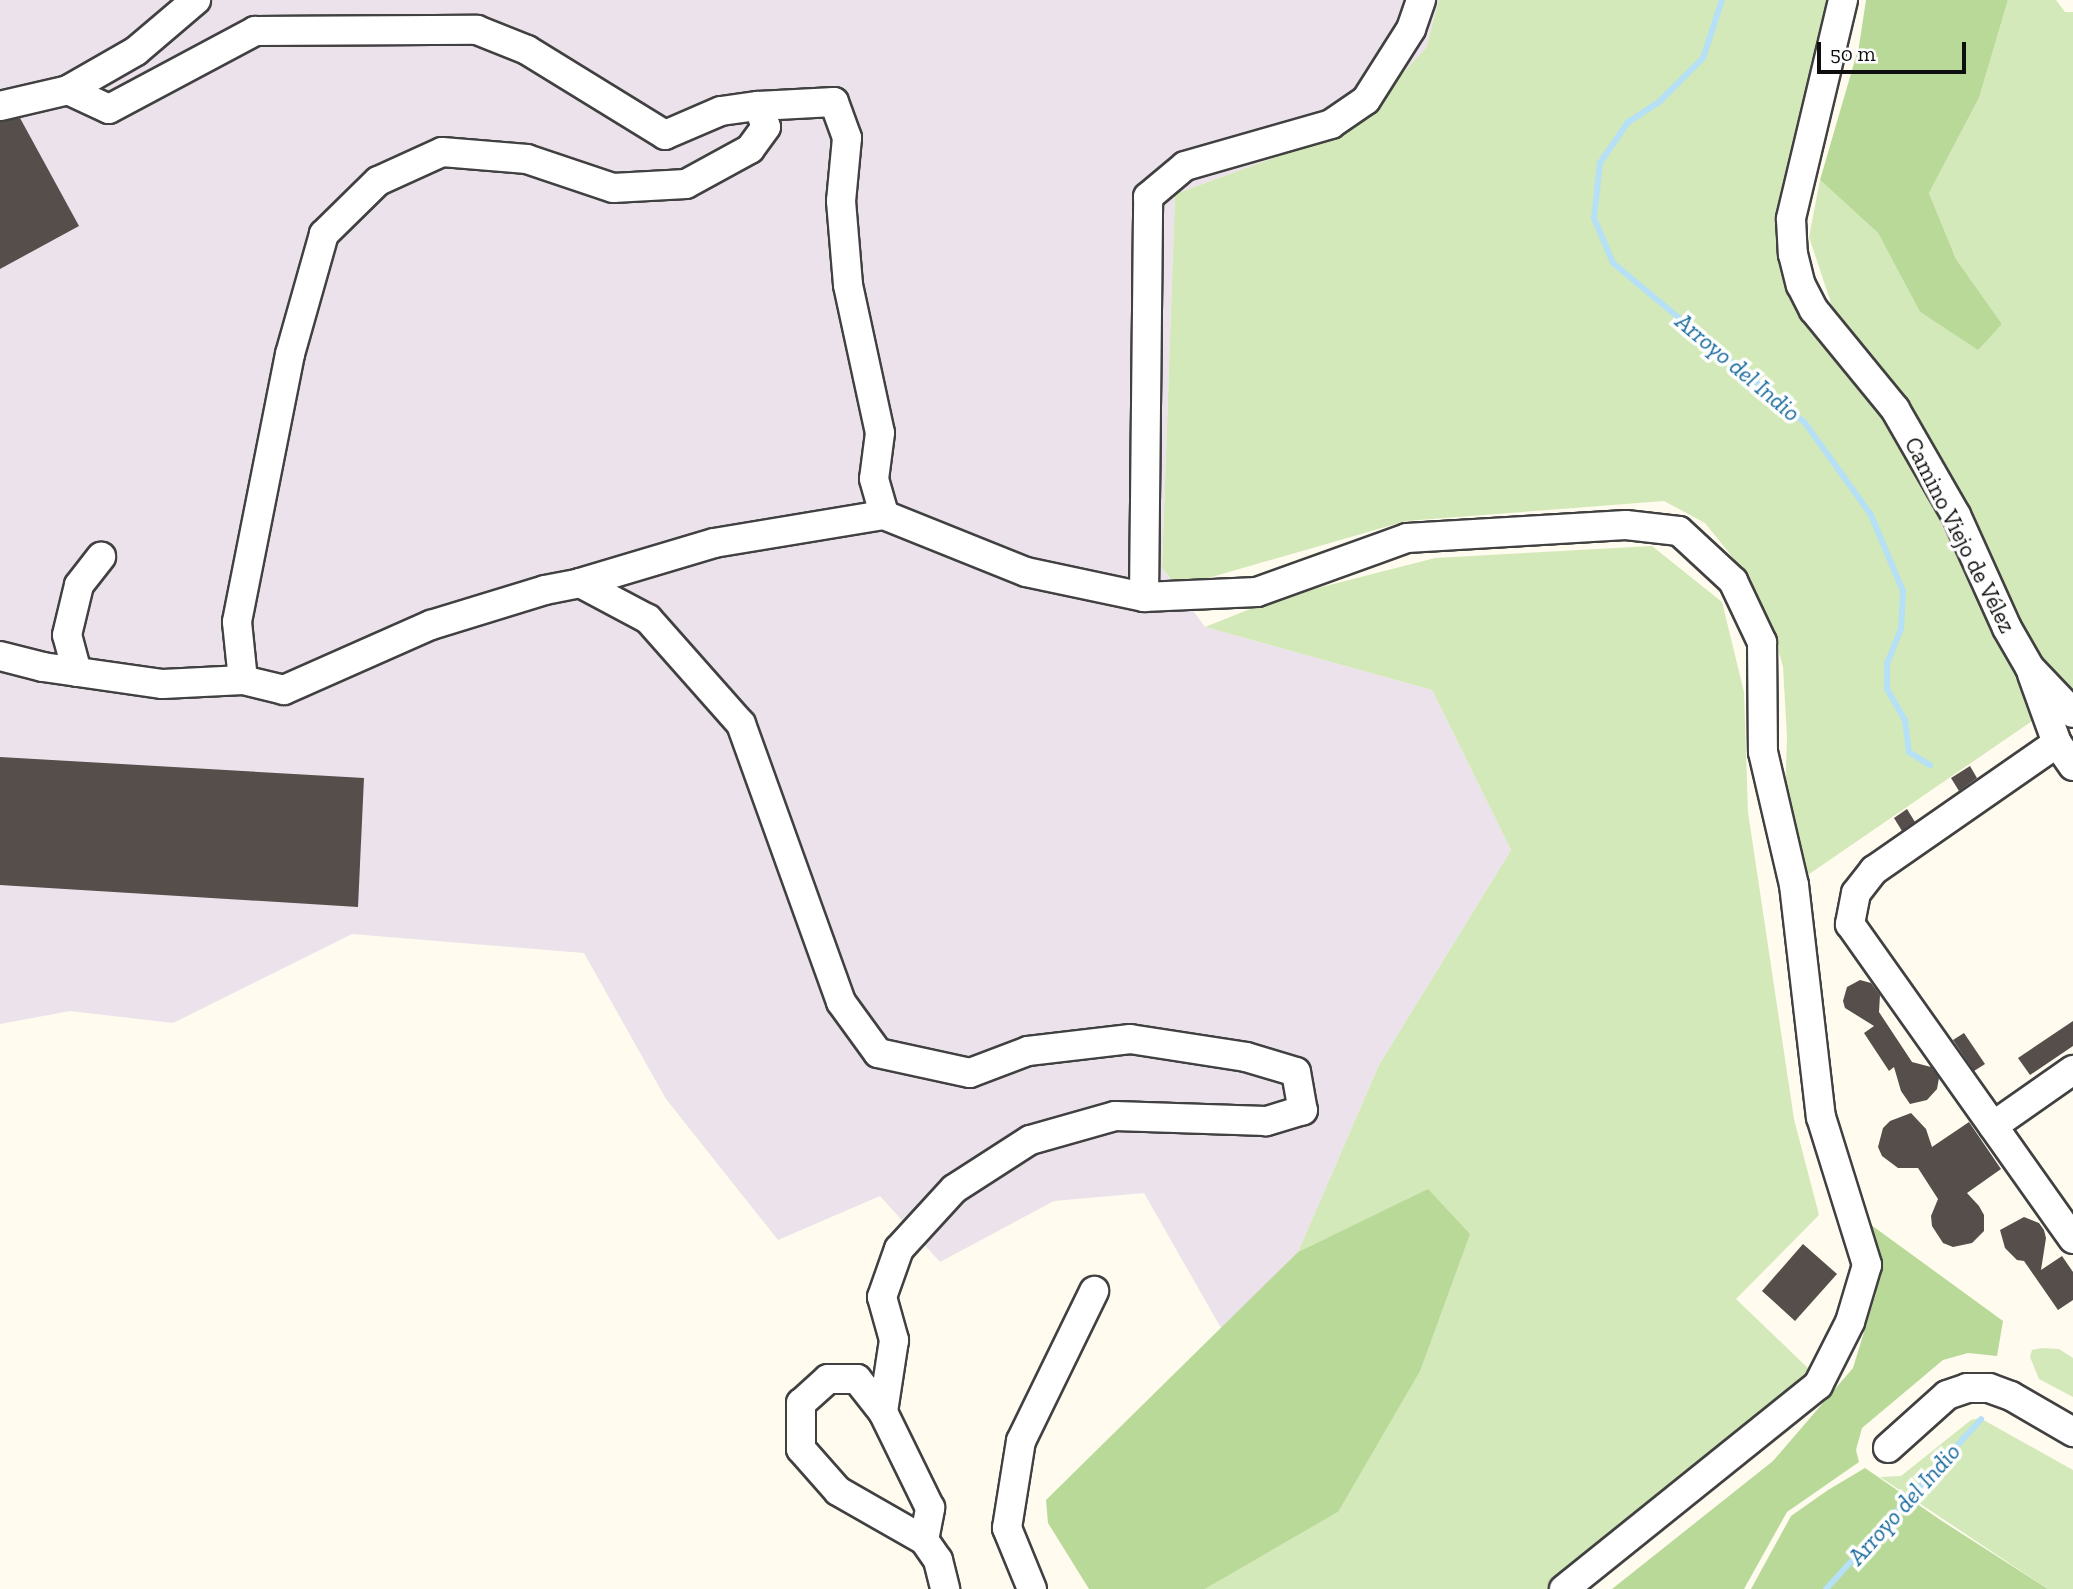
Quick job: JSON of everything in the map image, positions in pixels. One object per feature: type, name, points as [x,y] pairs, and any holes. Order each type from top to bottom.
[{"type":"street","points":[[0,106],[68,90],[136,51],[196,0]]},
{"type":"street","points":[[1144,597],[1148,197],[1185,166],[1331,124],[1366,100],[1411,29],[1421,0]]},
{"type":"street","name":"Camino Viejo de Vélez","points":[[1843,0],[1791,219],[1793,254],[1801,285],[1814,310],[1895,409],[1956,515],[2007,628],[2030,668],[2073,713]]},
{"type":"street","points":[[68,90],[109,109],[255,31],[477,30],[527,50],[665,135],[721,111],[834,102],[847,138],[841,201],[848,285],[880,433],[874,479],[884,515]]},
{"type":"street","points":[[243,680],[237,622],[290,354],[324,234],[378,181],[442,152],[527,159],[613,188],[685,184],[750,149],[765,127],[758,106]]},
{"type":"street","points":[[0,656],[77,672],[163,684],[243,680],[284,690],[431,625],[545,590],[580,583],[714,542],[884,515],[1026,572],[1144,597],[1256,592],[1407,538],[1626,525],[1679,531],[1733,581],[1762,642],[1763,752],[1794,885],[1821,1117],[1867,1265],[1850,1322],[1818,1385],[1564,1589]]},
{"type":"street","points":[[77,672],[67,635],[79,585],[101,557]]},
{"type":"street","points":[[580,583],[648,619],[741,724],[841,1002],[878,1054],[970,1073],[1028,1051],[1129,1039],[1246,1057],[1296,1072],[1303,1110],[1266,1121],[1115,1116],[1030,1140],[954,1189],[900,1249],[882,1297],[894,1340],[883,1412]]},
{"type":"street","points":[[2030,668],[2039,701],[2065,755],[1874,870],[1856,893],[1850,924],[2073,1239]]},
{"type":"street","points":[[1993,1126],[2073,1070]]},
{"type":"street","points":[[1032,1589],[1007,1528],[1021,1441],[1094,1291]]},
{"type":"street","points":[[924,1540],[930,1508],[883,1412],[857,1379],[828,1379],[801,1403],[801,1449],[838,1491],[924,1540],[938,1560],[945,1589]]},
{"type":"street","points":[[1888,1448],[1947,1395],[1967,1388],[1989,1388],[2011,1396],[2073,1432]]},
{"type":"shaded area","points":[[0,0],[1439,0],[1426,48],[1350,130],[1175,194],[1162,568],[1205,627],[1432,690],[1511,850],[1379,1065],[1298,1252],[1221,1328],[1144,1193],[1054,1201],[940,1262],[880,1196],[778,1240],[666,1099],[584,953],[352,934],[173,1023],[70,1011],[0,1024]]},
{"type":"green space","points":[[1439,0],[1836,0],[1784,265],[1892,419],[1950,525],[2035,719],[1802,879],[1785,798],[1787,737],[1783,667],[1771,624],[1738,564],[1705,523],[1664,501],[1406,521],[1177,587],[1162,568],[1175,194],[1350,130],[1426,48]]},
{"type":"green space","points":[[1866,0],[2008,0],[1979,98],[1929,193],[1956,259],[2002,324],[1978,350],[1920,312],[1878,233],[1820,180],[1859,46]]},
{"type":"green space","points":[[2008,0],[2056,0],[2065,12],[2073,12],[2073,703],[2048,677],[2011,611],[1946,465],[1885,371],[1832,306],[1809,237],[1820,180],[1878,233],[1920,312],[1977,349],[2002,324],[1956,259],[1929,193],[1979,98]]},
{"type":"green space","points":[[1652,546],[1722,602],[1744,692],[1748,812],[1794,1119],[1819,1215],[1736,1299],[1812,1372],[1552,1589],[1205,1589],[1338,1512],[1428,1190],[1298,1252],[1379,1065],[1511,850],[1432,690],[1205,627],[1275,599],[1435,558]]},
{"type":"green space","points":[[1428,1189],[1470,1234],[1420,1371],[1338,1512],[1205,1589],[1089,1589],[1048,1523],[1046,1500],[1298,1252]]},
{"type":"green space","points":[[1863,1219],[2003,1321],[1997,1356],[1968,1353],[1943,1360],[1862,1428],[1856,1450],[1859,1462],[1787,1512],[1744,1589],[1612,1589],[1773,1461],[1853,1368],[1876,1293]]},
{"type":"green space","points":[[2059,1349],[2073,1358],[2073,1397],[2039,1379],[2030,1357],[2032,1350]]},
{"type":"green space","points":[[1980,1418],[2073,1470],[2073,1589],[2048,1589],[1880,1477],[1901,1476],[1971,1420]]},
{"type":"green space","points":[[1865,1468],[2048,1589],[1751,1589],[1791,1516]]},
{"type":"building","points":[[20,118],[79,226],[0,269],[0,122]]},
{"type":"building","points":[[0,757],[364,778],[358,907],[0,885]]},
{"type":"building","points":[[1970,766],[1977,778],[1959,791],[1951,778]]},
{"type":"building","points":[[1907,809],[1915,822],[1902,831],[1894,818]]},
{"type":"building","points":[[1860,980],[1871,983],[1880,995],[1879,1012],[1912,1062],[1931,1067],[1939,1078],[1937,1089],[1927,1100],[1910,1104],[1901,1091],[1894,1067],[1889,1071],[1864,1033],[1874,1026],[1845,1008],[1843,1001],[1847,987]]},
{"type":"building","points":[[2073,1021],[2073,1046],[2030,1075],[2018,1058]]},
{"type":"building","points":[[1964,1033],[1985,1064],[1974,1071],[1953,1040]]},
{"type":"building","points":[[1911,1113],[1926,1129],[1932,1147],[1969,1122],[2001,1169],[1967,1193],[1984,1215],[1984,1231],[1972,1243],[1953,1247],[1943,1243],[1932,1226],[1931,1216],[1938,1199],[1918,1168],[1898,1168],[1882,1156],[1878,1147],[1883,1128],[1890,1121]]},
{"type":"building","points":[[2024,1217],[2039,1223],[2044,1230],[2046,1238],[2041,1270],[2062,1256],[2073,1272],[2073,1300],[2058,1310],[2024,1261],[2017,1260],[2005,1248],[2000,1230]]},
{"type":"building","points":[[1803,1244],[1837,1274],[1795,1321],[1762,1291]]},
{"type":"waterway","name":"Arroyo del Indio","points":[[1722,0],[1703,58],[1659,102],[1628,122],[1600,163],[1594,218],[1613,263],[1805,423],[1871,515],[1903,591],[1901,629],[1887,663],[1887,689],[1905,720],[1909,752],[1930,765]]},
{"type":"waterway","name":"Arroyo del Indio","points":[[1826,1589],[1981,1419]]}]
